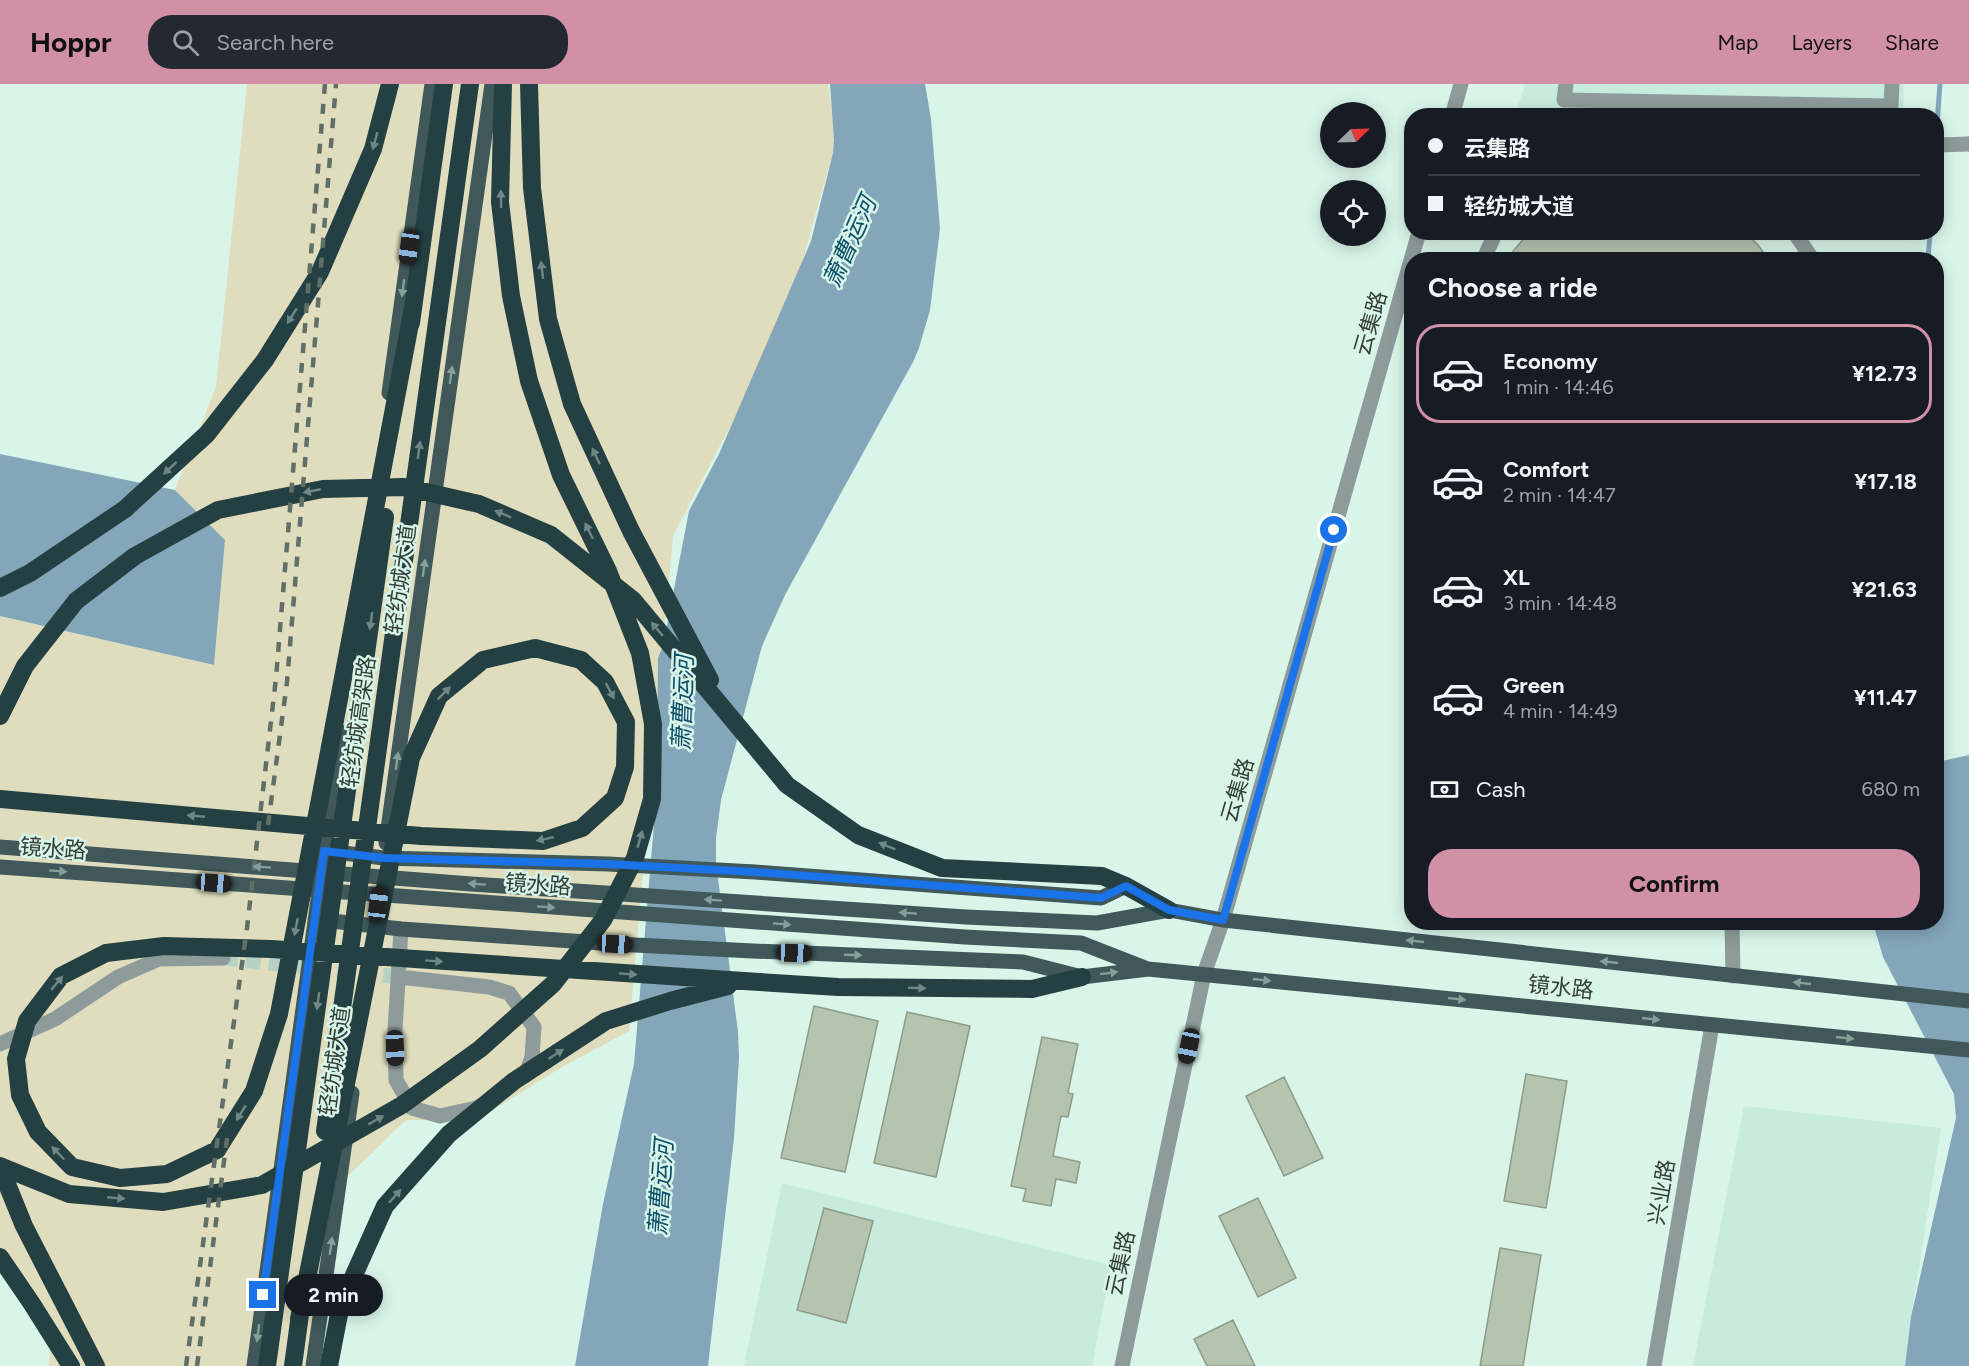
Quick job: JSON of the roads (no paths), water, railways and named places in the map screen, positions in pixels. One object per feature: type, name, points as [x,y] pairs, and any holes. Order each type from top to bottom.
[{"type":"highway","points":[[0,588],[30,573],[125,509],[207,434],[265,360],[320,272],[373,149],[390,84]]},
{"type":"highway","name":"轻纺城高架路","points":[[267,1366],[444,84]]},
{"type":"highway","name":"轻纺城高架路","points":[[293,1366],[470,84]]},
{"type":"highway","points":[[0,1167],[69,1194],[163,1202],[262,1185],[402,1105],[496,1035],[553,984],[603,920],[635,858],[652,799],[652,724],[640,652],[608,571],[561,475],[529,381],[511,296],[500,202],[503,84]]},
{"type":"highway","points":[[529,84],[532,188],[548,319],[572,404],[631,531],[728,714]]},
{"type":"highway","points":[[412,313],[323,787],[307,866],[301,900],[292,946],[290,957],[288,968],[286,980],[279,1014],[254,1091],[217,1150],[167,1174],[120,1179],[72,1167],[38,1132],[20,1095],[16,1059],[27,1021],[61,976],[106,953],[164,946],[282,950],[293,951],[315,952],[427,960],[838,987],[1032,989],[1082,977]]},
{"type":"highway","points":[[0,716],[25,666],[76,601],[135,555],[218,510],[322,489],[404,486],[479,504],[551,535],[633,600],[787,785],[858,835],[942,868],[1102,876],[1126,886],[1169,910]]},
{"type":"highway","points":[[0,799],[257,822],[375,832],[386,833],[398,834],[410,835],[421,836],[543,841],[582,828],[615,798],[625,767],[626,722],[605,682],[581,660],[535,648],[483,660],[439,696],[411,758],[397,828],[395,840],[392,852],[386,887],[309,1273],[299,1319]]},
{"type":"highway","points":[[329,1366],[341,1304],[385,1206],[449,1134],[514,1081],[606,1021],[744,981]]},
{"type":"highway","points":[[0,1167],[24,1226],[96,1366]]},
{"type":"highway","points":[[0,1257],[71,1366]]},
{"type":"main road","name":"轻纺城大道","points":[[254,1366],[432,84]]},
{"type":"main road","name":"轻纺城大道","points":[[314,1366],[492,84]]},
{"type":"main road","points":[[0,847],[471,884],[966,917],[1097,923],[1169,910]]},
{"type":"main road","points":[[324,851],[384,858],[608,864],[755,872],[1101,898],[1126,886]]},
{"type":"main road","name":"镜水路","points":[[0,867],[965,938],[1081,943],[1148,969],[1969,1050]]},
{"type":"main road","name":"镜水路","points":[[1169,910],[1223,920],[1969,1001]]},
{"type":"main road","points":[[315,919],[376,927],[615,944],[1023,962],[1082,977],[1148,969]]},
{"type":"street","points":[[1454,108],[1461,84]]},
{"type":"street","points":[[1566,84],[1564,100],[1892,106],[1892,84]]},
{"type":"street","points":[[1944,145],[1969,144]]},
{"type":"street","name":"云集路","points":[[1122,1366],[1204,975],[1223,920],[1404,285]]},
{"type":"street","points":[[401,929],[395,1031],[396,1080],[412,1108],[441,1116],[476,1108],[521,1085],[532,1057],[534,1027],[509,993],[489,987],[408,978]]},
{"type":"street","points":[[1732,930],[1733,976]]},
{"type":"street","points":[[0,1044],[55,1019],[118,977],[159,959],[222,958]]},
{"type":"street","name":"兴业路","points":[[1654,1366],[1712,1025]]},
{"type":"water","name":"萧曹运河","points":[[830,84],[925,84],[931,119],[940,229],[930,310],[913,362],[785,595],[762,646],[721,800],[716,838],[716,863],[738,1032],[739,1058],[734,1138],[708,1366],[575,1366],[603,1204],[634,1064],[657,788],[658,658],[663,646],[689,511],[719,454],[811,241],[833,153]]},
{"type":"water","points":[[0,454],[175,490],[225,540],[214,665],[0,616]]},
{"type":"water","points":[[1969,755],[1969,1366],[1905,1366],[1911,1317],[1956,1118],[1954,1094],[1883,957],[1875,930],[1944,930],[1944,760]]},
{"type":"waterway","points":[[1938,108],[1940,84]]},
{"type":"waterway","points":[[1929,240],[1929,252]]},
{"type":"tunnel","points":[[223,958],[408,978]]},
{"type":"railway","points":[[186,1366],[247,928],[276,678],[325,84]]},
{"type":"railway","points":[[268,825],[287,682],[336,84]]},
{"type":"railway","points":[[197,1366],[228,1131]]}]
